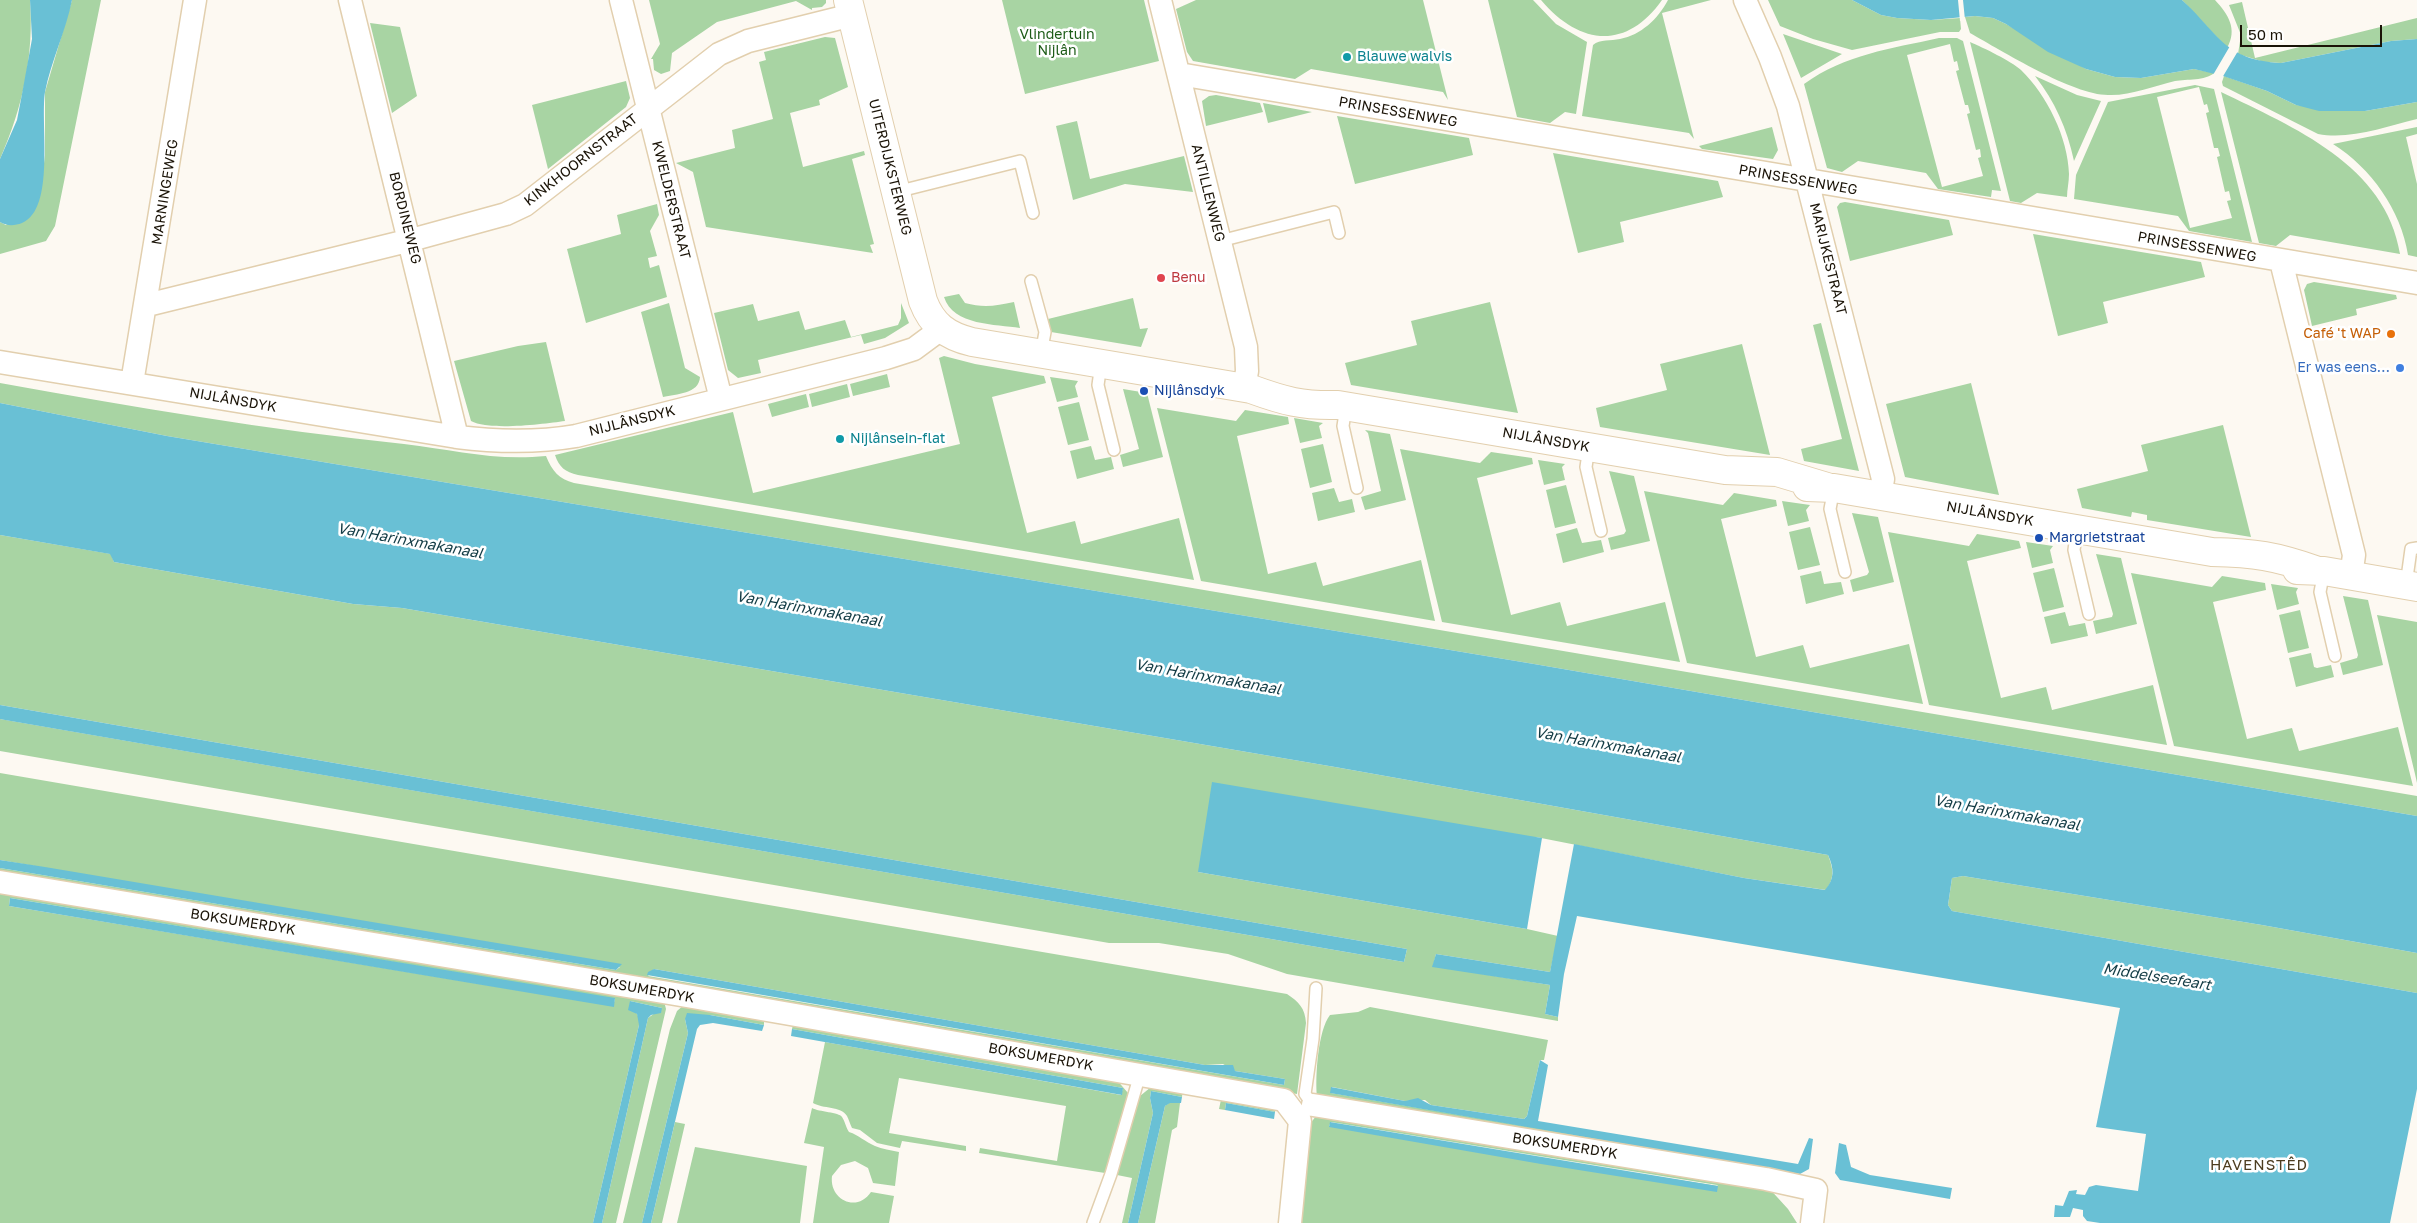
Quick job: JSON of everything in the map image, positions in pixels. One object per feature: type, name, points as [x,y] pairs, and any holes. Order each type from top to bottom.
[{"type":"street","name":"MARNINGEWEG","points":[[132,383],[195,0]]},
{"type":"street","name":"BORDINEWEG","points":[[350,0],[411,240],[458,437]]},
{"type":"street","name":"KWELDERSTRAAT","points":[[621,0],[721,399]]},
{"type":"street","name":"ANTILLENWEG","points":[[1160,0],[1246,347],[1248,389]]},
{"type":"street","name":"MARIJKESTRAAT","points":[[1744,0],[1781,86],[1808,181],[1883,479],[1880,496]]},
{"type":"street","name":"KINKHOORNSTRAAT","points":[[146,305],[411,240],[506,214],[526,205],[648,109],[733,46],[850,8]]},
{"type":"street","name":"UITERDIJKSTERWEG","points":[[850,8],[923,301],[930,316],[941,330]]},
{"type":"street","name":"PRINSESSENWEG","points":[[1179,74],[2417,284]]},
{"type":"street","points":[[2281,261],[2354,555],[2350,576]]},
{"type":"street","name":"NIJLÂNSDYK","points":[[0,362],[458,437],[507,442],[549,440],[576,436],[901,354],[914,349],[941,330],[966,341],[1248,389],[1284,401],[1309,406],[1342,405],[1725,470],[1762,482],[1788,487],[1830,487],[2212,552],[2249,565],[2276,570],[2320,571],[2411,586]]},
{"type":"street","name":"BOKSUMERDYK","points":[[0,882],[666,992],[1140,1074],[1284,1100],[1307,1113],[1766,1178],[1816,1190],[1812,1223]]},
{"type":"street","points":[[1290,1223],[1307,1113]]},
{"type":"lane","points":[[896,192],[1020,161],[1033,212]]},
{"type":"lane","points":[[1220,241],[1334,212],[1339,234]]},
{"type":"lane","points":[[1032,281],[1045,332],[1041,354]]},
{"type":"lane","points":[[1101,364],[1098,385],[1114,450]]},
{"type":"lane","points":[[1342,405],[1343,426],[1358,488]]},
{"type":"lane","points":[[1589,447],[1586,467],[1602,531]]},
{"type":"lane","points":[[1830,487],[1830,509],[1846,572]]},
{"type":"lane","points":[[2077,529],[2074,550],[2090,614]]},
{"type":"lane","points":[[2411,586],[2412,549],[2417,548]]},
{"type":"lane","points":[[2320,571],[2320,592],[2335,656]]},
{"type":"lane","points":[[1307,1113],[1305,1094],[1313,1038],[1316,988]]},
{"type":"lane","points":[[1093,1223],[1111,1174],[1140,1074]]},
{"type":"green space","points":[[0,0],[30,0],[31,21],[28,61],[21,101],[0,159]]},
{"type":"green space","points":[[72,0],[101,0],[55,226],[46,241],[0,254],[0,222],[6,225],[41,188],[45,155],[45,92]]},
{"type":"green space","points":[[649,0],[826,0],[826,3],[822,7],[812,8],[812,10],[796,1],[717,22],[672,53],[670,71],[661,74],[654,70],[653,59],[651,59],[660,44]]},
{"type":"green space","name":"Vlindertuin Nijlân","points":[[1002,0],[1144,0],[1159,61],[1025,94]]},
{"type":"green space","points":[[1196,0],[1423,0],[1448,100],[1443,92],[1311,69],[1295,79],[1193,61],[1187,52],[1176,9]]},
{"type":"green space","points":[[1488,0],[1533,0],[1556,24],[1587,42],[1576,114],[1565,112],[1550,123],[1517,117]]},
{"type":"green space","points":[[1541,0],[1662,0],[1648,16],[1633,28],[1618,34],[1602,36],[1586,33],[1571,26],[1556,15]]},
{"type":"green space","points":[[1668,0],[1711,0],[1662,13],[1694,139],[1689,133],[1582,116],[1593,45],[1602,41],[1628,37],[1642,30],[1654,20]]},
{"type":"green space","points":[[1768,0],[1852,0],[1881,15],[1897,18],[1931,20],[1960,18],[1961,29],[1959,32],[1940,32],[1852,50],[1813,39],[1780,26]]},
{"type":"green space","points":[[2182,0],[2215,0],[2230,22],[2232,34],[2227,48]]},
{"type":"green space","points":[[2242,2],[2255,58],[2417,18],[2417,39],[2391,41],[2281,63],[2264,62],[2238,54],[2241,35],[2229,5]]},
{"type":"green space","points":[[1965,17],[1993,18],[2086,69],[2115,77],[2141,78],[2194,69],[2214,73],[2201,79],[2175,81],[2125,94],[2108,95],[2093,93],[2076,88],[2038,71],[1970,33]]},
{"type":"green space","points":[[370,23],[400,27],[417,96],[392,113]]},
{"type":"green space","points":[[1783,34],[1842,54],[1801,78]]},
{"type":"green space","points":[[825,37],[835,38],[848,87],[819,100],[820,105],[790,113],[803,167],[864,151],[865,155],[852,159],[874,244],[870,245],[873,253],[706,227],[693,172],[676,163],[735,148],[732,130],[773,119],[759,62],[766,60],[764,52]]},
{"type":"green space","points":[[1939,38],[1957,38],[1963,41],[2001,191],[1992,190],[1991,197],[1938,189],[1926,173],[1858,161],[1842,172],[1827,168],[1804,84],[1852,59],[1886,49]],"holes":[[[1950,44],[1954,62],[1957,61],[1959,70],[1956,71],[1965,105],[1968,105],[1970,113],[1967,114],[1976,150],[1980,149],[1981,157],[1978,158],[1983,176],[1942,187],[1907,55]]]},
{"type":"green space","points":[[1970,42],[2017,66],[2030,80],[2047,104],[2065,146],[2069,174],[2067,197],[2037,193],[2021,203],[2010,201]]},
{"type":"green space","points":[[2035,76],[2077,95],[2101,101],[2074,161],[2068,137],[2059,116],[2049,96]]},
{"type":"green space","points":[[2224,76],[2267,91],[2296,105],[2365,111],[2417,102],[2417,119],[2355,134],[2318,134],[2223,86]]},
{"type":"green space","points":[[626,81],[630,98],[626,107],[548,169],[532,105]]},
{"type":"green space","points":[[2195,85],[2214,89],[2252,242],[2189,231],[2178,216],[2074,199],[2076,175],[2108,102]],"holes":[[[2199,87],[2204,105],[2207,104],[2209,112],[2206,113],[2214,148],[2218,148],[2220,156],[2217,157],[2225,192],[2229,191],[2231,200],[2227,201],[2232,218],[2190,228],[2157,97]]]},
{"type":"green space","points":[[2221,92],[2306,135],[2356,173],[2376,196],[2391,223],[2400,254],[2290,235],[2276,246],[2259,243]]},
{"type":"green space","points":[[1216,95],[1260,103],[1263,112],[1206,126],[1202,101],[1209,96]]},
{"type":"green space","points":[[1263,103],[1312,112],[1268,123]]},
{"type":"green space","points":[[1337,116],[1469,138],[1473,155],[1355,184]]},
{"type":"green space","points":[[1077,121],[1090,179],[1184,156],[1193,192],[1125,184],[1073,200],[1056,126]]},
{"type":"green space","points":[[1772,127],[1778,150],[1773,159],[1702,149],[1699,146]]},
{"type":"green space","points":[[2417,127],[2417,134],[2406,137],[2417,184],[2417,257],[2408,255],[2399,222],[2391,206],[2372,178],[2360,165],[2333,144]]},
{"type":"green space","points":[[1553,153],[1718,181],[1723,197],[1620,222],[1624,242],[1578,253]]},
{"type":"green space","points":[[1845,202],[1949,220],[1953,235],[1850,261],[1837,207],[1840,203]]},
{"type":"green space","points":[[657,204],[659,215],[650,231],[657,256],[648,258],[650,268],[659,265],[667,297],[586,323],[567,249],[621,234],[617,215]]},
{"type":"green space","points":[[2033,234],[2201,262],[2205,277],[2103,302],[2108,323],[2058,336]]},
{"type":"green space","points":[[2314,282],[2396,295],[2397,299],[2356,309],[2357,315],[2312,326],[2304,290],[2307,284]]},
{"type":"green space","points":[[959,294],[965,303],[978,306],[1014,302],[1020,328],[976,322],[956,314],[944,297]]},
{"type":"green space","points":[[1133,298],[1140,329],[1148,328],[1141,347],[1051,332],[1048,319]]},
{"type":"green space","points":[[1490,302],[1518,413],[1351,385],[1345,363],[1417,345],[1411,321]]},
{"type":"green space","points":[[669,303],[685,368],[700,377],[699,383],[691,390],[663,397],[641,312]]},
{"type":"green space","points":[[901,303],[909,323],[885,338],[864,344],[861,335],[758,360],[761,373],[738,378],[728,370],[714,313],[753,304],[758,321],[799,311],[805,330],[845,320],[851,337],[898,325],[901,318]]},
{"type":"green space","points":[[1821,323],[1859,471],[1804,461],[1801,449],[1842,439],[1813,325]]},
{"type":"green space","points":[[546,342],[565,421],[531,425],[490,426],[471,421],[454,361],[518,346]]},
{"type":"green space","points":[[1742,344],[1770,455],[1600,427],[1596,408],[1667,390],[1660,364]]},
{"type":"green space","points":[[944,356],[975,364],[1044,376],[1046,383],[992,397],[1027,533],[1075,521],[1081,544],[1179,518],[1194,580],[578,475],[563,468],[558,463],[555,455],[733,412],[753,493],[960,444],[939,358]]},
{"type":"green space","points":[[887,374],[890,387],[853,396],[850,384]]},
{"type":"green space","points":[[1050,377],[1078,381],[1075,386],[1078,397],[1057,402]]},
{"type":"green space","points":[[0,383],[302,432],[491,456],[546,456],[557,474],[574,483],[2417,796],[2417,816],[1534,664],[167,436],[0,403]]},
{"type":"green space","points":[[1971,383],[1999,495],[1905,477],[1886,404]]},
{"type":"green space","points":[[847,384],[850,397],[812,407],[809,394]]},
{"type":"green space","points":[[1123,389],[1147,393],[1163,457],[1123,467],[1120,455],[1139,449]]},
{"type":"green space","points":[[806,394],[809,407],[772,417],[768,404]]},
{"type":"green space","points":[[1079,402],[1089,440],[1068,445],[1058,407]]},
{"type":"green space","points":[[1157,408],[1236,421],[1245,410],[1288,417],[1289,424],[1237,436],[1268,574],[1316,562],[1323,586],[1421,560],[1435,621],[1201,581]]},
{"type":"green space","points":[[1294,418],[1323,423],[1319,426],[1322,438],[1300,443]]},
{"type":"green space","points":[[2223,425],[2251,537],[2147,520],[2147,515],[2132,512],[2131,517],[2082,508],[2077,489],[2148,471],[2141,445]]},
{"type":"green space","points":[[1365,430],[1390,434],[1406,500],[1365,510],[1361,497],[1381,491],[1368,433]]},
{"type":"green space","points":[[1323,444],[1332,482],[1310,488],[1301,449]]},
{"type":"green space","points":[[1091,446],[1095,460],[1111,457],[1114,469],[1077,479],[1070,451]]},
{"type":"green space","points":[[1400,449],[1480,463],[1491,452],[1532,458],[1533,464],[1477,478],[1511,615],[1560,602],[1567,626],[1665,602],[1680,662],[1442,622]]},
{"type":"green space","points":[[1538,460],[1565,464],[1562,467],[1565,480],[1544,485]]},
{"type":"green space","points":[[1609,471],[1634,476],[1650,541],[1611,550],[1608,538],[1624,534],[1626,531]]},
{"type":"green space","points":[[1566,485],[1576,523],[1555,528],[1546,490]]},
{"type":"green space","points":[[1334,488],[1339,502],[1352,499],[1355,512],[1318,521],[1312,493]]},
{"type":"green space","points":[[1644,491],[1723,505],[1734,493],[1776,500],[1777,506],[1721,519],[1756,657],[1803,645],[1810,668],[1909,644],[1923,704],[1687,663]]},
{"type":"green space","points":[[1782,501],[1810,505],[1806,510],[1809,521],[1788,526]]},
{"type":"green space","points":[[1852,513],[1878,517],[1894,582],[1853,592],[1850,580],[1867,575],[1869,572]]},
{"type":"green space","points":[[1810,527],[1820,565],[1798,570],[1789,532]]},
{"type":"green space","points":[[1577,528],[1582,543],[1601,540],[1604,552],[1563,563],[1556,534]]},
{"type":"green space","points":[[1888,532],[1969,546],[1977,534],[2019,541],[2021,548],[1967,561],[2001,698],[2046,687],[2052,710],[2153,685],[2167,745],[1929,705]]},
{"type":"green space","points":[[0,535],[111,554],[114,562],[353,604],[402,608],[1335,767],[1828,855],[1832,877],[1826,890],[1744,878],[1536,837],[1198,872],[1558,936],[1550,972],[1436,954],[1433,966],[1550,985],[1545,1014],[1558,1017],[1558,1021],[1287,974],[1228,954],[1159,943],[1109,943],[0,751],[0,719],[1404,962],[1407,949],[0,705]]},
{"type":"green space","points":[[2026,542],[2053,546],[2050,550],[2053,563],[2032,568]]},
{"type":"green space","points":[[2096,554],[2121,558],[2137,624],[2096,634],[2093,621],[2112,617],[2113,614]]},
{"type":"green space","points":[[2054,568],[2064,607],[2043,612],[2033,573]]},
{"type":"green space","points":[[1821,571],[1824,584],[1841,582],[1844,594],[1806,604],[1800,576]]},
{"type":"green space","points":[[2131,573],[2212,587],[2222,576],[2265,583],[2266,590],[2213,602],[2247,739],[2292,728],[2299,751],[2398,727],[2413,786],[2174,746]]},
{"type":"green space","points":[[2271,584],[2298,588],[2296,592],[2299,604],[2277,610]]},
{"type":"green space","points":[[2343,596],[2368,600],[2383,665],[2343,675],[2340,663],[2357,658],[2358,655]]},
{"type":"green space","points":[[2300,610],[2309,648],[2288,653],[2279,615]]},
{"type":"green space","points":[[2065,612],[2069,626],[2085,623],[2088,636],[2051,644],[2044,617]]},
{"type":"green space","points":[[2377,615],[2417,622],[2417,783],[2415,774]]},
{"type":"green space","points":[[2311,653],[2314,667],[2331,665],[2334,677],[2296,687],[2289,658]]},
{"type":"green space","points":[[0,773],[1287,994],[1301,1006],[1306,1023],[1297,1094],[0,875],[0,868],[616,970],[620,967],[0,860]],"holes":[[[654,969],[1205,1065],[1223,1064],[1235,1071],[1285,1079],[1284,1085],[648,976]]]},
{"type":"green space","points":[[1963,876],[2262,925],[2417,953],[2417,993],[1952,911],[1948,905],[1952,878]]},
{"type":"green space","points":[[0,889],[664,1001],[666,1009],[616,1223],[602,1223],[648,1018],[662,1008],[630,1001],[639,1018],[639,1025],[593,1223],[0,1223]],"holes":[[[10,898],[615,999],[613,1006],[9,906]]]},
{"type":"green space","points":[[685,1004],[762,1020],[764,1025],[710,1015],[685,1019],[688,1033],[642,1223],[623,1223],[670,1029],[677,1011]]},
{"type":"green space","points":[[1370,1007],[1548,1040],[1544,1060],[1540,1060],[1527,1116],[1524,1119],[1431,1105],[1425,1100],[1405,1101],[1332,1087],[1331,1093],[1766,1167],[1764,1170],[1317,1097],[1316,1078],[1320,1042],[1330,1015],[1358,1012]]},
{"type":"green space","points":[[794,1020],[1116,1079],[1128,1093],[1105,1173],[979,1153],[980,1148],[1057,1161],[1066,1106],[899,1078],[889,1133],[966,1146],[966,1151],[902,1141],[900,1148],[877,1143],[860,1130],[852,1128],[847,1116],[841,1111],[813,1103],[825,1042],[1121,1095],[1123,1088],[792,1029]]},
{"type":"green space","points":[[1156,1083],[1183,1089],[1182,1097],[1151,1091],[1150,1098],[1153,1113],[1128,1223],[1122,1223],[1132,1178],[1117,1175],[1140,1096]]},
{"type":"green space","points":[[1222,1095],[1276,1105],[1275,1112],[1226,1103],[1225,1110],[1219,1109]]},
{"type":"green space","points":[[1169,1103],[1180,1103],[1177,1127],[1172,1130],[1155,1223],[1138,1223],[1165,1106]]},
{"type":"green space","points":[[812,1108],[840,1115],[849,1132],[875,1146],[899,1152],[895,1186],[873,1183],[868,1168],[855,1161],[841,1165],[832,1176],[835,1192],[845,1201],[859,1202],[871,1192],[894,1196],[889,1223],[813,1223],[824,1147],[804,1143]]},
{"type":"green space","points":[[1319,1112],[1767,1186],[1788,1209],[1797,1223],[1298,1223],[1310,1124]],"holes":[[[1331,1122],[1718,1186],[1329,1126]]]},
{"type":"green space","points":[[675,1122],[685,1124],[662,1223],[651,1223]]},
{"type":"green space","points":[[695,1147],[807,1166],[800,1223],[677,1223]]},
{"type":"water","points":[[30,0],[72,0],[45,92],[43,184],[39,201],[33,215],[22,223],[11,225],[0,222],[0,159],[17,120],[22,94],[32,39]]},
{"type":"water","points":[[1852,0],[2182,0],[2234,51],[2262,61],[2281,63],[2391,41],[2417,39],[2417,102],[2365,111],[2319,111],[2296,105],[2267,91],[2223,76],[2194,69],[2141,78],[2115,77],[2086,69],[2048,52],[2006,24],[1993,18],[1975,16],[1931,20],[1897,18],[1881,15]]},
{"type":"water","points":[[0,403],[167,436],[1534,664],[2417,816],[2417,953],[2262,925],[1963,876],[1952,878],[1948,905],[1952,911],[2417,993],[2417,1089],[2390,1223],[2100,1223],[2087,1221],[2083,1216],[2083,1210],[2073,1208],[2070,1217],[2054,1217],[2055,1205],[2063,1206],[2069,1191],[2077,1190],[2076,1194],[2085,1195],[2089,1187],[2096,1185],[2138,1191],[2146,1134],[2096,1127],[2120,1008],[1577,916],[1564,974],[1558,1017],[1545,1014],[1550,985],[1432,967],[1436,954],[1550,972],[1574,844],[1744,878],[1825,890],[1832,878],[1828,855],[1335,767],[402,608],[353,604],[114,562],[110,554],[0,535]]},
{"type":"water","points":[[0,705],[1407,949],[1404,962],[5,720],[0,719]]},
{"type":"water","points":[[1212,782],[1542,838],[1527,929],[1198,872]]},
{"type":"water","points":[[0,860],[622,964],[616,970],[0,868]]},
{"type":"water","points":[[10,898],[615,998],[614,1007],[9,906]]},
{"type":"water","points":[[654,969],[1205,1065],[1233,1065],[1235,1071],[1285,1079],[1284,1085],[647,975],[648,972]]},
{"type":"water","points":[[630,1001],[662,1008],[661,1013],[651,1015],[648,1018],[602,1223],[593,1223],[639,1025],[637,1014],[628,1010]]},
{"type":"water","points":[[687,1013],[710,1015],[764,1025],[762,1031],[713,1023],[700,1025],[697,1029],[651,1223],[642,1223],[688,1033],[685,1019]]},
{"type":"water","points":[[792,1029],[1123,1088],[1122,1095],[791,1036]]},
{"type":"water","points":[[1540,1060],[1548,1065],[1538,1121],[1798,1164],[1809,1138],[1813,1139],[1809,1169],[1800,1174],[1330,1093],[1331,1087],[1405,1101],[1418,1098],[1431,1105],[1524,1119],[1527,1116]]},
{"type":"water","points":[[1151,1091],[1182,1097],[1181,1103],[1170,1103],[1165,1106],[1138,1223],[1128,1223],[1153,1113],[1150,1098]]},
{"type":"water","points":[[1226,1103],[1275,1112],[1274,1119],[1225,1110]]},
{"type":"water","points":[[1330,1122],[1718,1186],[1717,1192],[1329,1127]]},
{"type":"water","points":[[1839,1143],[1846,1145],[1851,1167],[1870,1175],[1952,1188],[1950,1199],[1840,1180],[1835,1173]]},
{"type":"pier","points":[[1958,0],[1963,0],[1965,20],[1960,21]]},
{"type":"pier","points":[[2230,46],[2238,51],[2222,78],[2213,75]]},
{"type":"place","name":"Blauwe walvis","points":[[1347,57]]},
{"type":"place","name":"Benu","points":[[1161,278]]},
{"type":"place","name":"Café 't WAP","points":[[2391,334]]},
{"type":"place","name":"Er was eens…","points":[[2400,368]]},
{"type":"place","name":"Nijlânsdyk","points":[[1144,391]]},
{"type":"place","name":"Nijlânsein-flat","points":[[840,439]]},
{"type":"place","name":"Margrietstraat","points":[[2039,538]]},
{"type":"district","name":"HAVENSTÊD","points":[[2259,1165]]},
{"type":"water label","name":"Van Harinxmakanaal","points":[[410,541]]},
{"type":"water label","name":"Van Harinxmakanaal","points":[[809,609]]},
{"type":"water label","name":"Van Harinxmakanaal","points":[[1208,677]]},
{"type":"water label","name":"Van Harinxmakanaal","points":[[1608,745]]},
{"type":"water label","name":"Van Harinxmakanaal","points":[[2007,813]]},
{"type":"water label","name":"Middelseefeart","points":[[2157,977]]}]
